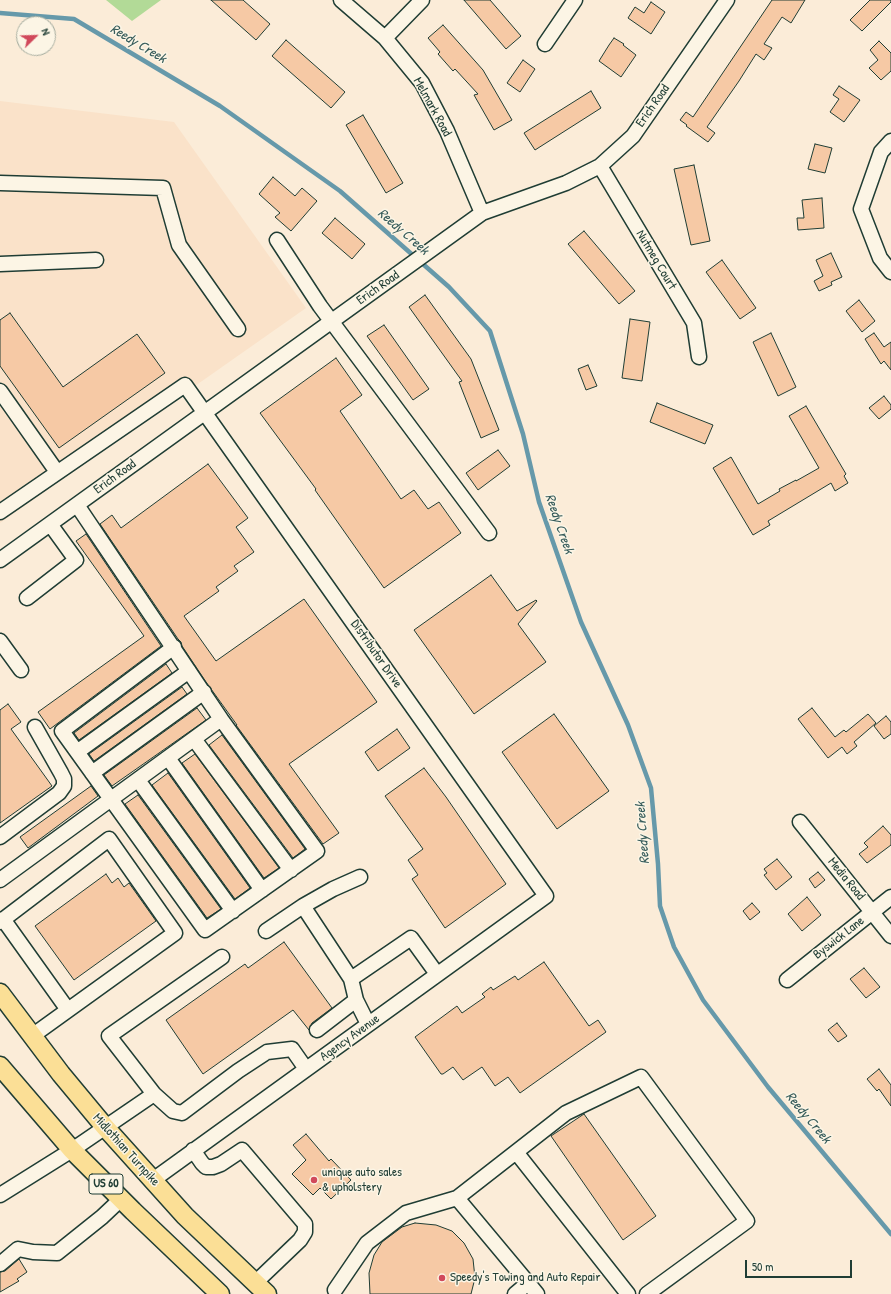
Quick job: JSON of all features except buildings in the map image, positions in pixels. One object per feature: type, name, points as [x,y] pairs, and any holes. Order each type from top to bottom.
[{"type":"main road","name":"Midlothian Turnpike","points":[[0,993],[32,1036],[105,1127],[185,1216],[261,1289]]},
{"type":"main road","name":"US 60","points":[[0,1066],[72,1150],[220,1294]]},
{"type":"street","name":"Melmark Road","points":[[342,0],[385,38],[422,83],[448,132],[482,213]]},
{"type":"street","points":[[385,38],[422,0]]},
{"type":"street","points":[[545,44],[575,0]]},
{"type":"street","name":"Erich Road","points":[[2,555],[77,505],[482,213],[566,183],[600,166],[633,136],[727,0]]},
{"type":"street","points":[[891,141],[881,152],[861,209],[880,258],[891,272]]},
{"type":"street","name":"Nutmeg Court","points":[[600,166],[694,323],[699,357]]},
{"type":"street","points":[[0,182],[163,188],[179,245],[238,329]]},
{"type":"street","points":[[277,240],[331,321],[489,533]]},
{"type":"street","points":[[0,264],[96,260]]},
{"type":"street","name":"Distributor Drive","points":[[57,472],[185,385],[546,896]]},
{"type":"street","points":[[0,391],[57,472],[0,512]]},
{"type":"street","points":[[77,505],[174,647],[221,719],[317,851],[205,930],[110,800],[62,731],[174,647]]},
{"type":"street","points":[[27,598],[76,560],[50,524]]},
{"type":"street","points":[[0,641],[21,670]]},
{"type":"street","points":[[77,752],[190,671]]},
{"type":"street","points":[[92,773],[204,692]]},
{"type":"street","points":[[0,880],[221,719]]},
{"type":"street","points":[[0,837],[59,793],[64,786],[64,779],[35,727]]},
{"type":"street","points":[[194,739],[291,870]]},
{"type":"street","points":[[168,758],[262,890]]},
{"type":"street","points":[[138,780],[233,911]]},
{"type":"street","name":"Media Road","points":[[800,822],[891,936]]},
{"type":"street","points":[[32,1036],[175,933],[109,839],[2,920],[68,1010]]},
{"type":"street","points":[[266,931],[302,906],[360,877]]},
{"type":"street","name":"Agency Avenue","points":[[153,1180],[546,896]]},
{"type":"street","name":"Byswick Lane","points":[[787,980],[891,897]]},
{"type":"street","points":[[302,906],[351,979],[356,1000],[368,1024]]},
{"type":"street","points":[[351,979],[411,938],[437,974]]},
{"type":"street","points":[[222,957],[109,1036],[154,1094],[173,1111],[182,1113],[266,1052],[292,1049],[306,1069]]},
{"type":"street","points":[[317,1030],[356,1000]]},
{"type":"street","points":[[335,1293],[367,1243],[406,1213],[457,1198],[566,1114],[641,1077],[747,1221],[646,1294]]},
{"type":"street","points":[[0,1195],[72,1150],[154,1094]]},
{"type":"street","points":[[193,1150],[202,1163],[206,1166],[213,1167],[221,1164],[242,1150],[304,1224],[306,1232],[261,1289]]},
{"type":"street","points":[[516,1152],[628,1294]]},
{"type":"street","points":[[457,1198],[537,1294]]},
{"type":"street","points":[[0,1264],[18,1249],[33,1252],[58,1253],[102,1217],[121,1199]]},
{"type":"street","points":[[515,1294],[528,1283]]},
{"type":"shaded area","points":[[0,101],[174,122],[306,308],[0,523]]},
{"type":"green space","points":[[106,0],[161,0],[132,21]]},
{"type":"waterway","name":"Reedy Creek","points":[[0,13],[74,19],[220,106],[340,191],[449,287],[490,331],[523,434],[539,502],[581,622],[628,725],[651,788],[660,906],[674,947],[703,1000],[768,1087],[891,1234]]},
{"type":"place","name":"unique auto sales & upholstery","points":[[314,1180]]},
{"type":"place","name":"Speedy's Towing and Auto Repair","points":[[442,1278]]}]
